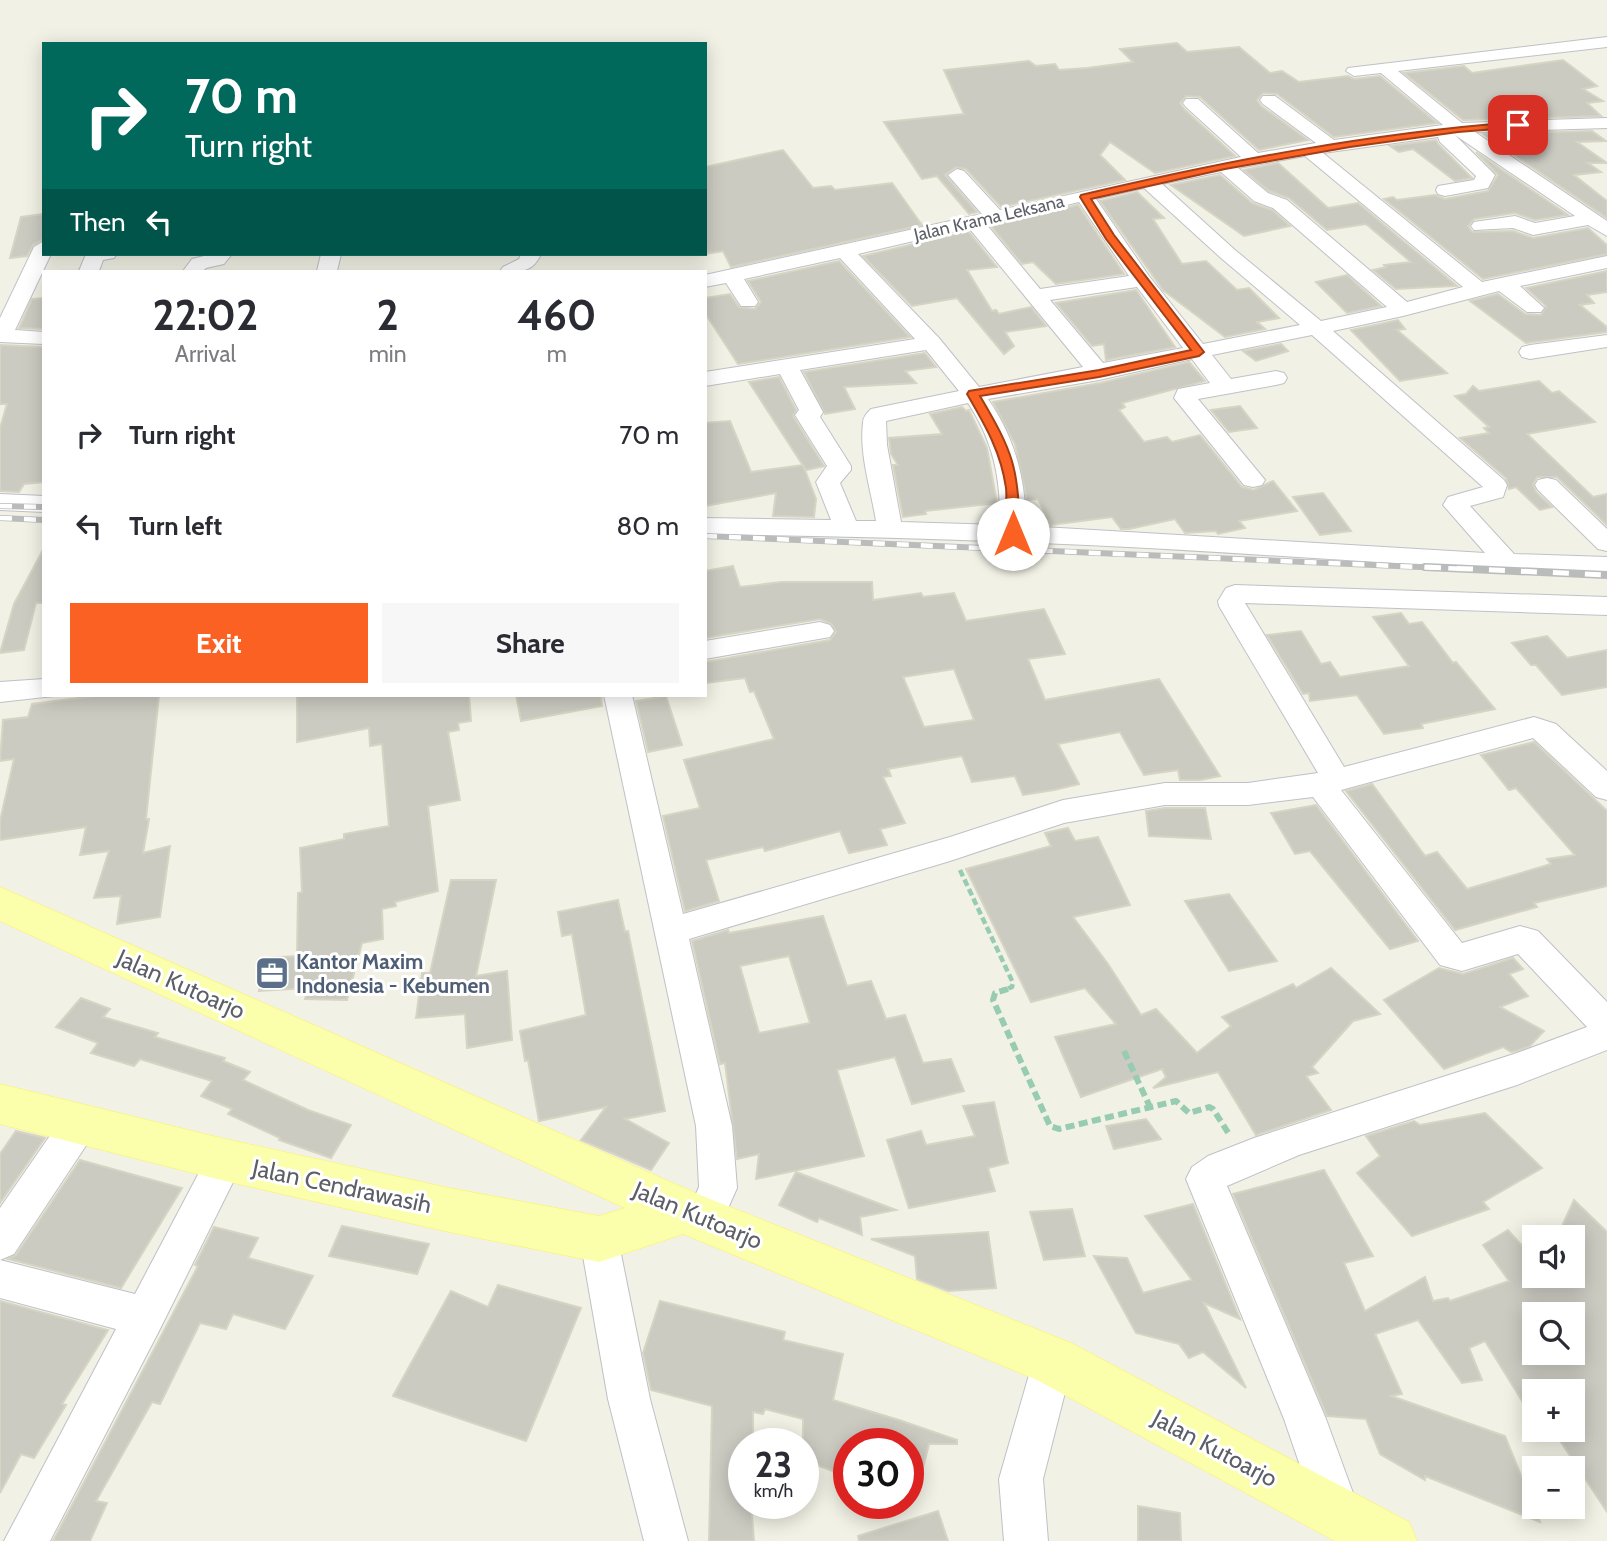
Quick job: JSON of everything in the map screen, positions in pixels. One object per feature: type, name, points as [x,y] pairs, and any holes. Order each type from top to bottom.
[{"type":"main road","name":"Jalan Kutoarjo","points":[[0,903],[693,1214],[1053,1361],[1390,1541]]},
{"type":"main road","name":"Jalan Cendrawasih","points":[[0,1104],[225,1160],[449,1210],[599,1239],[693,1214]]},
{"type":"street","points":[[1354,71],[1583,45],[1603,50]]},
{"type":"street","points":[[1385,68],[1458,129],[1514,164],[1592,220]]},
{"type":"street","points":[[1269,100],[1332,147]]},
{"type":"street","points":[[1192,103],[1256,161]]},
{"type":"street","name":"Jalan Krama Leksana","points":[[707,281],[1225,166],[1332,147],[1458,129],[1607,123]]},
{"type":"street","points":[[1586,124],[1607,136]]},
{"type":"street","points":[[1438,132],[1486,175],[1480,184],[1445,190]]},
{"type":"street","points":[[1310,151],[1478,289]]},
{"type":"street","points":[[1225,166],[1261,197],[1280,204],[1404,310]]},
{"type":"street","points":[[957,175],[995,216]]},
{"type":"street","points":[[1150,183],[1228,254],[1382,383],[1496,485],[1494,492],[1457,502],[1455,505],[1506,561]]},
{"type":"street","points":[[1085,197],[1142,280],[1226,388]]},
{"type":"street","points":[[1481,226],[1515,222],[1533,229],[1592,220],[1607,205]]},
{"type":"street","points":[[973,221],[1099,373]]},
{"type":"street","points":[[42,251],[1,336],[42,338]]},
{"type":"street","points":[[844,251],[931,342],[973,394],[1001,441],[1007,460],[1013,491],[1013,534]]},
{"type":"street","points":[[194,270],[199,263],[217,260],[220,256]]},
{"type":"street","points":[[512,270],[527,263],[530,256]]},
{"type":"street","points":[[890,529],[875,445],[874,420],[879,414],[973,394],[1099,373],[1404,310],[1478,289],[1607,262]]},
{"type":"street","points":[[732,276],[748,302]]},
{"type":"street","points":[[1036,296],[1142,280]]},
{"type":"street","points":[[1505,285],[1534,308]]},
{"type":"street","points":[[1530,352],[1607,341]]},
{"type":"street","points":[[707,379],[931,342]]},
{"type":"street","points":[[787,367],[812,412],[807,415],[839,466],[839,470],[828,482],[847,529]]},
{"type":"street","points":[[1253,480],[1185,398],[1186,394],[1276,378]]},
{"type":"street","points":[[1547,485],[1607,544]]},
{"type":"street","points":[[0,502],[42,504]]},
{"type":"street","points":[[707,526],[1013,534],[1464,561],[1607,565]]},
{"type":"street","points":[[1607,606],[1235,594],[1231,597],[1232,606],[1329,783],[1452,955],[1462,957],[1520,940],[1525,941],[1607,1025]]},
{"type":"street","points":[[707,650],[820,631]]},
{"type":"street","points":[[0,692],[42,689]]},
{"type":"street","points":[[618,697],[714,1126],[718,1188],[693,1214]]},
{"type":"street","points":[[671,931],[950,849],[1063,812],[1165,794],[1248,794],[1329,783],[1534,727],[1546,731],[1607,789]]},
{"type":"street","points":[[1340,1516],[1306,1419],[1205,1180],[1209,1174],[1243,1160],[1377,1113],[1517,1069],[1607,1035]]},
{"type":"street","points":[[0,1241],[80,1123]]},
{"type":"street","points":[[26,1541],[225,1160]]},
{"type":"street","points":[[599,1239],[629,1399],[666,1541]]},
{"type":"street","points":[[0,1279],[145,1317]]},
{"type":"street","points":[[1026,1541],[1021,1479],[1053,1361]]},
{"type":"path","points":[[950,849],[1013,982],[1012,987],[995,993],[993,1000],[1050,1126],[1059,1129],[1176,1101],[1189,1113],[1209,1107],[1213,1109],[1243,1160]]},
{"type":"path","points":[[1124,1051],[1150,1107]]},
{"type":"building","points":[[1177,43],[1187,52],[1239,47],[1270,73],[1282,71],[1299,82],[1348,76],[1354,79],[1380,76],[1437,123],[1334,137],[1277,94],[1263,93],[1257,100],[1261,106],[1308,140],[1259,150],[1200,97],[1186,96],[1180,103],[1184,109],[1235,156],[1155,173],[1110,142],[1100,155],[1125,180],[1001,207],[966,169],[956,167],[945,175],[977,212],[969,214],[937,176],[922,179],[884,122],[964,114],[944,70],[1029,61],[1036,66],[1055,64],[1059,70],[1087,68],[1133,62],[1120,49]]},
{"type":"building","points":[[1563,60],[1597,86],[1583,89],[1603,101],[1587,103],[1601,116],[1463,120],[1404,73],[1464,66],[1472,73]]},
{"type":"building","points":[[1592,131],[1606,141],[1577,142],[1607,163],[1588,163],[1601,172],[1574,175],[1607,201],[1607,218],[1483,134]]},
{"type":"building","points":[[1436,140],[1472,178],[1455,181],[1413,149],[1399,152],[1390,146]]},
{"type":"building","points":[[783,150],[813,188],[831,186],[835,190],[892,183],[922,225],[731,267],[723,251],[707,254],[707,167]]},
{"type":"building","points":[[1476,152],[1568,215],[1535,220],[1515,213],[1474,219],[1468,226],[1472,232],[1513,231],[1533,238],[1588,228],[1607,245],[1607,254],[1483,279],[1384,199],[1435,195],[1445,199],[1488,191],[1498,175]]},
{"type":"building","points":[[1278,163],[1328,208],[1358,203],[1457,286],[1396,289],[1373,270],[1386,267],[1384,265],[1411,262],[1366,224],[1327,230],[1289,198],[1269,191],[1244,170]]},
{"type":"building","points":[[1220,175],[1252,203],[1272,210],[1290,226],[1244,236],[1171,185]]},
{"type":"building","points":[[1137,192],[1164,218],[1153,219],[1182,264],[1206,261],[1237,290],[1249,288],[1279,318],[1257,322],[1265,329],[1225,337],[1163,290],[1100,201]]},
{"type":"building","points":[[1078,205],[1124,274],[1056,284],[1033,262],[1022,264],[991,226]]},
{"type":"building","points":[[42,214],[42,240],[33,245],[27,256],[10,258],[21,217]]},
{"type":"building","points":[[968,231],[997,267],[967,270],[992,311],[996,310],[999,314],[1031,307],[1046,326],[1005,332],[1014,346],[1004,354],[957,298],[912,306],[863,256]]},
{"type":"building","points":[[839,261],[910,337],[738,364],[707,316],[707,298],[730,294],[739,307],[755,309],[761,302],[748,281]]},
{"type":"building","points":[[1607,271],[1607,292],[1587,295],[1594,303],[1580,305],[1607,327],[1607,332],[1526,343],[1470,301],[1498,294],[1525,314],[1541,315],[1546,306],[1526,288]]},
{"type":"building","points":[[1347,275],[1381,306],[1347,313],[1316,282]]},
{"type":"building","points":[[1136,290],[1175,347],[1106,360],[1104,344],[1092,346],[1056,303]]},
{"type":"building","points":[[42,298],[42,329],[19,328],[32,299]]},
{"type":"building","points":[[1398,320],[1405,329],[1397,330],[1447,373],[1400,381],[1351,330]]},
{"type":"building","points":[[1281,344],[1288,351],[1256,361],[1243,351]]},
{"type":"building","points":[[0,345],[42,347],[42,482],[24,484],[19,492],[0,491],[0,428],[7,404],[0,404]]},
{"type":"building","points":[[925,353],[936,367],[905,371],[916,383],[844,387],[855,409],[825,414],[804,372]]},
{"type":"building","points":[[1189,362],[1205,381],[1122,403],[1125,407],[1119,410],[1144,442],[1167,437],[1172,442],[1200,435],[1242,487],[1254,490],[1273,481],[1297,511],[1239,521],[1245,528],[1218,534],[1216,531],[1185,533],[1175,519],[1129,529],[1121,529],[1112,517],[1051,525],[1038,499],[1027,500],[1015,444],[993,402],[1100,383]]},
{"type":"building","points":[[779,377],[796,410],[793,416],[824,466],[806,470],[749,382]]},
{"type":"building","points":[[1539,381],[1552,393],[1559,391],[1595,422],[1527,434],[1593,497],[1607,494],[1607,525],[1557,477],[1537,477],[1533,484],[1536,492],[1552,507],[1540,510],[1516,487],[1509,489],[1506,478],[1460,438],[1489,433],[1484,428],[1489,427],[1455,396],[1466,394],[1473,386],[1479,391]]},
{"type":"building","points":[[1240,406],[1257,428],[1229,432],[1211,410]]},
{"type":"building","points":[[962,407],[966,411],[969,410],[987,448],[997,503],[925,511],[926,514],[903,517],[893,465],[898,465],[891,454],[889,438],[942,434],[930,414]]},
{"type":"building","points":[[730,421],[751,472],[803,465],[816,499],[814,517],[773,516],[776,493],[707,506],[707,423]]},
{"type":"building","points":[[1323,493],[1351,531],[1320,535],[1293,497]]},
{"type":"building","points":[[42,552],[42,603],[36,603],[24,650],[0,653],[14,604]]},
{"type":"building","points":[[733,566],[740,587],[782,582],[872,582],[873,600],[921,593],[923,597],[954,593],[966,621],[1044,609],[1065,654],[1028,659],[1045,700],[1159,679],[1220,776],[1180,780],[1178,770],[1144,775],[1120,732],[1058,744],[1079,784],[1023,795],[1015,776],[972,782],[962,756],[888,769],[891,776],[883,777],[905,823],[880,829],[887,845],[849,853],[840,831],[765,851],[763,847],[706,860],[719,901],[685,911],[663,816],[700,808],[684,760],[774,739],[754,691],[750,692],[745,678],[707,683],[707,662],[830,640],[836,632],[832,624],[820,619],[707,638],[707,571]],"holes":[[[954,669],[974,720],[924,727],[903,677]]]},
{"type":"building","points":[[1401,613],[1409,624],[1422,622],[1453,663],[1456,662],[1495,709],[1421,724],[1423,728],[1384,734],[1357,695],[1310,701],[1309,693],[1303,694],[1267,635],[1301,631],[1321,664],[1330,662],[1340,677],[1409,666],[1373,617]]},
{"type":"building","points":[[1547,636],[1567,658],[1607,650],[1607,687],[1562,695],[1512,643]]},
{"type":"building","points":[[86,697],[159,697],[146,819],[149,819],[143,853],[170,846],[160,917],[117,924],[121,896],[94,898],[109,851],[80,855],[86,827],[0,840],[0,821],[14,759],[0,761],[3,720],[28,717],[32,704]]},
{"type":"building","points":[[297,697],[469,697],[471,721],[458,723],[459,730],[448,732],[460,800],[428,806],[438,891],[395,902],[396,906],[382,909],[383,939],[362,943],[347,1000],[305,999],[308,988],[259,991],[266,958],[297,956],[298,893],[302,892],[300,848],[344,839],[344,834],[389,826],[382,744],[370,746],[369,728],[297,742]]},
{"type":"building","points":[[516,697],[601,697],[602,706],[521,721]]},
{"type":"building","points":[[666,697],[682,745],[648,752],[636,701]]},
{"type":"building","points":[[1534,742],[1607,811],[1607,886],[1534,903],[1537,907],[1455,930],[1346,791],[1372,784],[1425,856],[1437,852],[1467,889],[1551,864],[1547,859],[1575,855],[1516,788],[1509,790],[1481,755]]},
{"type":"building","points":[[1316,805],[1418,941],[1390,949],[1310,851],[1295,854],[1271,813]]},
{"type":"building","points":[[1205,808],[1211,839],[1149,836],[1146,811]]},
{"type":"building","points":[[1068,828],[1075,841],[1098,837],[1130,905],[1073,917],[1141,1015],[1156,1009],[1197,1053],[1231,1026],[1222,1017],[1293,984],[1296,988],[1331,968],[1380,1014],[1353,1021],[1312,1067],[1318,1073],[1306,1076],[1331,1110],[1256,1135],[1218,1072],[1153,1088],[1166,1077],[1162,1069],[1081,1097],[1055,1037],[1116,1024],[1085,988],[1031,1002],[966,869],[1051,846],[1045,833]]},
{"type":"building","points":[[451,880],[496,880],[476,976],[507,971],[512,1040],[467,1048],[465,1014],[416,1018],[422,973],[430,973]]},
{"type":"building","points":[[1229,894],[1277,961],[1229,971],[1185,901]]},
{"type":"building","points":[[618,900],[625,932],[628,931],[665,1111],[625,1119],[669,1143],[651,1170],[581,1140],[606,1107],[539,1121],[520,1031],[586,1015],[572,934],[562,936],[558,912]]},
{"type":"building","points":[[823,916],[847,986],[871,981],[886,1019],[905,1015],[923,1063],[951,1059],[964,1091],[912,1104],[895,1057],[837,1070],[864,1156],[756,1179],[759,1154],[737,1159],[725,1063],[720,1064],[692,941],[728,930],[729,933]],"holes":[[[789,956],[810,1023],[759,1033],[740,966]]]},
{"type":"building","points":[[1513,958],[1523,969],[1509,974],[1528,996],[1500,1007],[1544,1031],[1530,1046],[1516,1051],[1511,1052],[1503,1047],[1444,1069],[1384,1000],[1439,968],[1463,974]]},
{"type":"building","points":[[81,998],[110,1009],[103,1017],[158,1033],[155,1037],[225,1058],[223,1061],[250,1072],[243,1080],[308,1110],[351,1125],[331,1158],[279,1140],[280,1138],[228,1114],[232,1109],[201,1096],[212,1081],[140,1059],[134,1066],[91,1053],[98,1043],[56,1027]]},
{"type":"building","points":[[994,1102],[1008,1163],[988,1168],[995,1191],[909,1208],[887,1140],[921,1131],[926,1145],[975,1136],[963,1106]]},
{"type":"building","points":[[1485,1113],[1542,1168],[1483,1202],[1489,1209],[1412,1236],[1357,1173],[1380,1156],[1366,1136],[1414,1121],[1420,1125]]},
{"type":"building","points":[[1146,1119],[1161,1139],[1114,1149],[1106,1126]]},
{"type":"building","points":[[16,1131],[45,1138],[0,1203],[0,1154]]},
{"type":"building","points":[[80,1160],[182,1188],[121,1288],[8,1259],[16,1255]]},
{"type":"building","points":[[1324,1170],[1373,1256],[1344,1263],[1365,1311],[1425,1277],[1433,1301],[1448,1298],[1450,1301],[1509,1281],[1483,1245],[1508,1230],[1522,1246],[1522,1288],[1585,1288],[1585,1225],[1563,1225],[1574,1200],[1607,1232],[1607,1512],[1585,1479],[1585,1456],[1570,1456],[1561,1442],[1585,1442],[1585,1379],[1522,1379],[1522,1401],[1485,1341],[1469,1348],[1482,1380],[1462,1383],[1418,1320],[1375,1334],[1402,1394],[1391,1396],[1505,1436],[1522,1478],[1522,1515],[1425,1476],[1425,1480],[1380,1454],[1366,1419],[1327,1416],[1233,1194]]},
{"type":"building","points":[[796,1172],[896,1210],[860,1217],[862,1235],[819,1218],[817,1222],[779,1205]]},
{"type":"building","points":[[1193,1204],[1240,1319],[1204,1303],[1246,1388],[1203,1352],[1189,1358],[1179,1344],[1136,1333],[1094,1256],[1127,1258],[1143,1293],[1192,1280],[1145,1216]]},
{"type":"building","points":[[1072,1209],[1085,1256],[1044,1260],[1030,1212]]},
{"type":"building","points":[[342,1226],[429,1244],[417,1274],[329,1256]]},
{"type":"building","points":[[214,1227],[258,1238],[248,1258],[313,1276],[285,1329],[233,1314],[226,1329],[200,1323],[160,1404],[152,1402],[96,1501],[107,1503],[90,1541],[53,1541],[198,1266],[195,1265]]},
{"type":"building","points":[[988,1232],[996,1288],[948,1291],[917,1279],[915,1256],[871,1239]]},
{"type":"building","points":[[498,1285],[581,1308],[526,1441],[393,1396],[451,1291],[488,1307]]},
{"type":"building","points":[[0,1301],[108,1330],[62,1404],[66,1405],[34,1458],[21,1454],[0,1493]]},
{"type":"building","points":[[660,1301],[785,1332],[783,1340],[843,1354],[833,1400],[922,1428],[833,1428],[833,1471],[819,1466],[819,1428],[803,1428],[803,1419],[765,1409],[763,1414],[753,1412],[753,1428],[728,1428],[728,1519],[752,1519],[754,1541],[709,1541],[712,1406],[651,1390],[643,1353]]},
{"type":"building","points":[[924,1429],[957,1440],[957,1444],[929,1444],[924,1464]]},
{"type":"building","points":[[1138,1506],[1180,1513],[1181,1541],[1138,1541]]},
{"type":"building","points":[[938,1511],[948,1541],[859,1541],[858,1536],[912,1519],[924,1519],[924,1515]]},
{"type":"railway","points":[[0,506],[42,507]]},
{"type":"railway","points":[[0,518],[42,520]]},
{"type":"railway","points":[[707,536],[1466,569]]},
{"type":"railway","points":[[1425,567],[1607,575]]},
{"type":"place","name":"Kantor Maxim Indonesia - Kebumen","points":[[272,973]]},
{"type":"route","points":[[1013,534],[1013,491],[1007,460],[1001,441],[973,394],[1099,373],[1199,352],[1110,237],[1085,197],[1225,166],[1350,144],[1458,129],[1518,125]]}]
